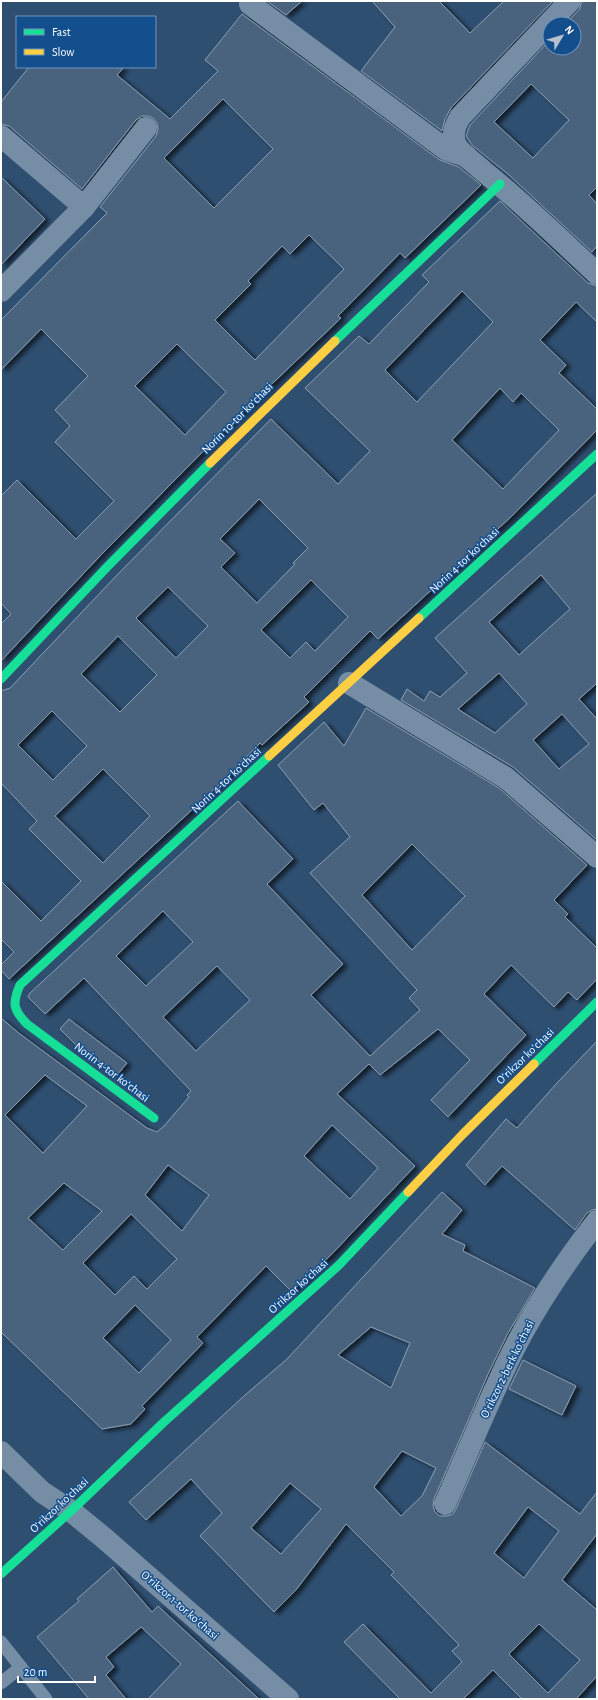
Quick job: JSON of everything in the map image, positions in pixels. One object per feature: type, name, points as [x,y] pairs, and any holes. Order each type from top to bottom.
[{"type":"street","points":[[570,1],[460,117],[455,125],[454,140],[455,145],[466,156],[500,184],[597,274]]},
{"type":"street","points":[[250,4],[437,143],[447,150],[466,156]]},
{"type":"street","points":[[1,291],[84,206],[146,128]]},
{"type":"street","points":[[1,136],[84,206]]},
{"type":"street","name":"Norin 10-tor koʻchasi","points":[[1,679],[109,565],[240,432],[500,184]]},
{"type":"street","name":"Norin 4-tor koʻchasi","points":[[154,1118],[27,1024],[16,1013],[14,998],[20,985],[597,454]]},
{"type":"street","points":[[349,683],[506,778],[597,857]]},
{"type":"street","name":"Oʻrikzor koʻchasi","points":[[1,1574],[71,1512],[164,1422],[339,1265],[463,1134],[597,1002]]},
{"type":"street","name":"Oʻrikzor 2-berk koʻchasi","points":[[445,1504],[509,1358],[540,1304],[568,1261],[597,1222]]},
{"type":"street","name":"Oʻrikzor 1-tor koʻchasi","points":[[1,1452],[42,1492],[71,1512],[288,1699]]},
{"type":"lane","points":[[1,1642],[46,1699]]},
{"type":"lane","points":[[1,1683],[21,1667]]},
{"type":"building","points":[[267,1],[302,1],[286,15]]},
{"type":"building","points":[[372,1],[439,1],[470,33],[504,1],[553,1],[451,108],[445,119],[442,131],[361,71],[395,27]]},
{"type":"building","points":[[582,1],[597,1],[597,187],[589,195],[597,204],[597,246],[592,252],[509,175],[472,145],[466,136],[470,125],[542,48],[542,56],[582,56],[582,16],[573,16],[579,10]],"holes":[[[531,84],[569,120],[533,158],[494,122]]]},
{"type":"building","points":[[242,14],[426,150],[440,160],[459,167],[481,185],[405,258],[400,253],[338,316],[341,318],[231,423],[100,556],[1,661],[1,624],[11,614],[1,603],[1,496],[17,480],[76,539],[114,501],[55,442],[70,426],[55,410],[88,376],[41,329],[1,370],[1,320],[107,213],[100,207],[156,136],[158,129],[157,123],[153,118],[142,116],[136,120],[82,189],[9,126],[1,124],[1,102],[28,68],[123,68],[117,75],[170,119],[218,71],[205,60]],"holes":[[[223,99],[273,149],[214,208],[164,158]],[[309,235],[344,269],[255,360],[215,320],[251,284],[248,281],[282,246],[290,254]],[[177,344],[226,392],[185,435],[135,386]]]},
{"type":"building","points":[[1,177],[45,219],[1,265]]},
{"type":"building","points":[[500,201],[588,283],[597,286],[597,322],[576,302],[540,340],[566,365],[559,373],[597,409],[597,430],[513,515],[378,639],[370,631],[304,697],[309,702],[262,745],[260,743],[221,783],[9,979],[1,970],[1,965],[14,952],[1,939],[1,881],[41,921],[81,881],[29,829],[37,821],[1,783],[1,691],[10,688],[118,574],[271,419],[338,484],[370,451],[305,388],[359,336],[369,344],[429,282],[422,275]],"holes":[[[462,291],[493,322],[417,402],[385,370]],[[500,388],[513,402],[521,393],[559,430],[503,489],[452,440]],[[259,499],[308,548],[293,563],[295,564],[257,603],[221,567],[235,553],[220,539]],[[311,580],[348,617],[315,651],[306,642],[290,658],[261,630]],[[168,587],[208,626],[176,658],[136,618]],[[118,636],[157,675],[120,712],[81,674]],[[52,711],[87,746],[53,780],[18,745]],[[103,769],[150,816],[103,863],[55,816]]]},
{"type":"building","points":[[597,493],[597,683],[579,699],[597,719],[597,840],[513,767],[401,700],[407,689],[424,701],[430,691],[440,697],[467,673],[435,638]],"holes":[[[541,575],[570,609],[519,655],[489,622]],[[499,673],[527,704],[495,733],[458,709]],[[562,714],[589,744],[559,769],[533,740]]]},
{"type":"building","points":[[366,708],[499,788],[587,865],[554,900],[568,914],[565,917],[597,948],[597,979],[577,1000],[568,992],[554,1007],[511,965],[484,994],[526,1035],[448,1117],[431,1100],[470,1060],[438,1029],[380,1075],[369,1064],[337,1094],[415,1166],[330,1256],[291,1291],[266,1266],[197,1337],[203,1343],[142,1406],[145,1409],[131,1424],[102,1429],[1,1332],[1,1018],[20,1034],[147,1128],[157,1132],[164,1126],[189,1097],[187,1095],[191,1091],[84,978],[45,1014],[28,997],[30,993],[238,801],[293,859],[267,884],[343,964],[311,995],[370,1056],[420,1010],[409,998],[417,990],[310,873],[350,837],[323,803],[314,810],[278,765],[324,722],[344,746]],"holes":[[[412,844],[465,896],[412,950],[362,895]],[[163,911],[193,942],[146,986],[116,956]],[[217,966],[250,1000],[196,1051],[163,1017]],[[45,1075],[87,1106],[43,1153],[5,1115]],[[332,1125],[378,1168],[350,1199],[304,1156]],[[168,1165],[209,1195],[182,1231],[145,1195]],[[64,1183],[102,1211],[63,1250],[28,1218]],[[131,1214],[177,1259],[147,1289],[134,1276],[115,1295],[83,1263]],[[135,1305],[171,1340],[139,1373],[103,1338]]]},
{"type":"building","points":[[69,1019],[127,1063],[117,1075],[76,1045],[60,1029]]},
{"type":"building","points":[[597,1041],[597,1209],[587,1213],[575,1230],[502,1166],[485,1185],[466,1165],[506,1119],[517,1128]]},
{"type":"building","points":[[442,1192],[462,1210],[442,1234],[465,1245],[463,1251],[535,1288],[507,1335],[489,1372],[434,1499],[433,1506],[435,1512],[440,1516],[453,1514],[485,1442],[580,1514],[597,1492],[597,1534],[562,1580],[597,1610],[597,1676],[576,1699],[522,1699],[493,1670],[463,1699],[400,1699],[344,1642],[363,1624],[431,1693],[462,1662],[452,1651],[459,1645],[391,1575],[394,1572],[346,1524],[296,1590],[274,1612],[200,1536],[222,1513],[191,1479],[146,1520],[129,1502],[244,1396],[287,1359]],"holes":[[[371,1327],[410,1343],[391,1388],[338,1355]],[[402,1451],[436,1468],[422,1496],[401,1516],[374,1487]],[[290,1483],[321,1509],[281,1554],[251,1528]],[[528,1507],[559,1531],[524,1578],[494,1553]],[[539,1624],[580,1660],[548,1693],[509,1654]]]},
{"type":"building","points":[[523,1360],[576,1386],[562,1415],[509,1389]]},
{"type":"building","points":[[113,1567],[152,1612],[158,1606],[259,1699],[148,1699],[181,1664],[141,1627],[106,1657],[114,1667],[106,1675],[126,1699],[89,1699],[37,1637],[79,1601],[77,1599]]},
{"type":"traffic: fast","points":[[335,341],[500,184]]},
{"type":"traffic: fast","points":[[419,618],[597,454]]},
{"type":"traffic: fast","points":[[1,679],[109,565],[210,463]]},
{"type":"traffic: fast","points":[[154,1118],[27,1024],[19,1015],[15,1006],[17,991],[20,985],[269,756]]},
{"type":"traffic: fast","points":[[534,1064],[597,1002]]},
{"type":"traffic: fast","points":[[1,1574],[71,1511],[164,1422],[339,1265],[408,1192]]},
{"type":"traffic: slow","points":[[210,463],[335,341]]},
{"type":"traffic: slow","points":[[269,756],[419,618]]},
{"type":"traffic: slow","points":[[408,1192],[463,1134],[534,1064]]}]
